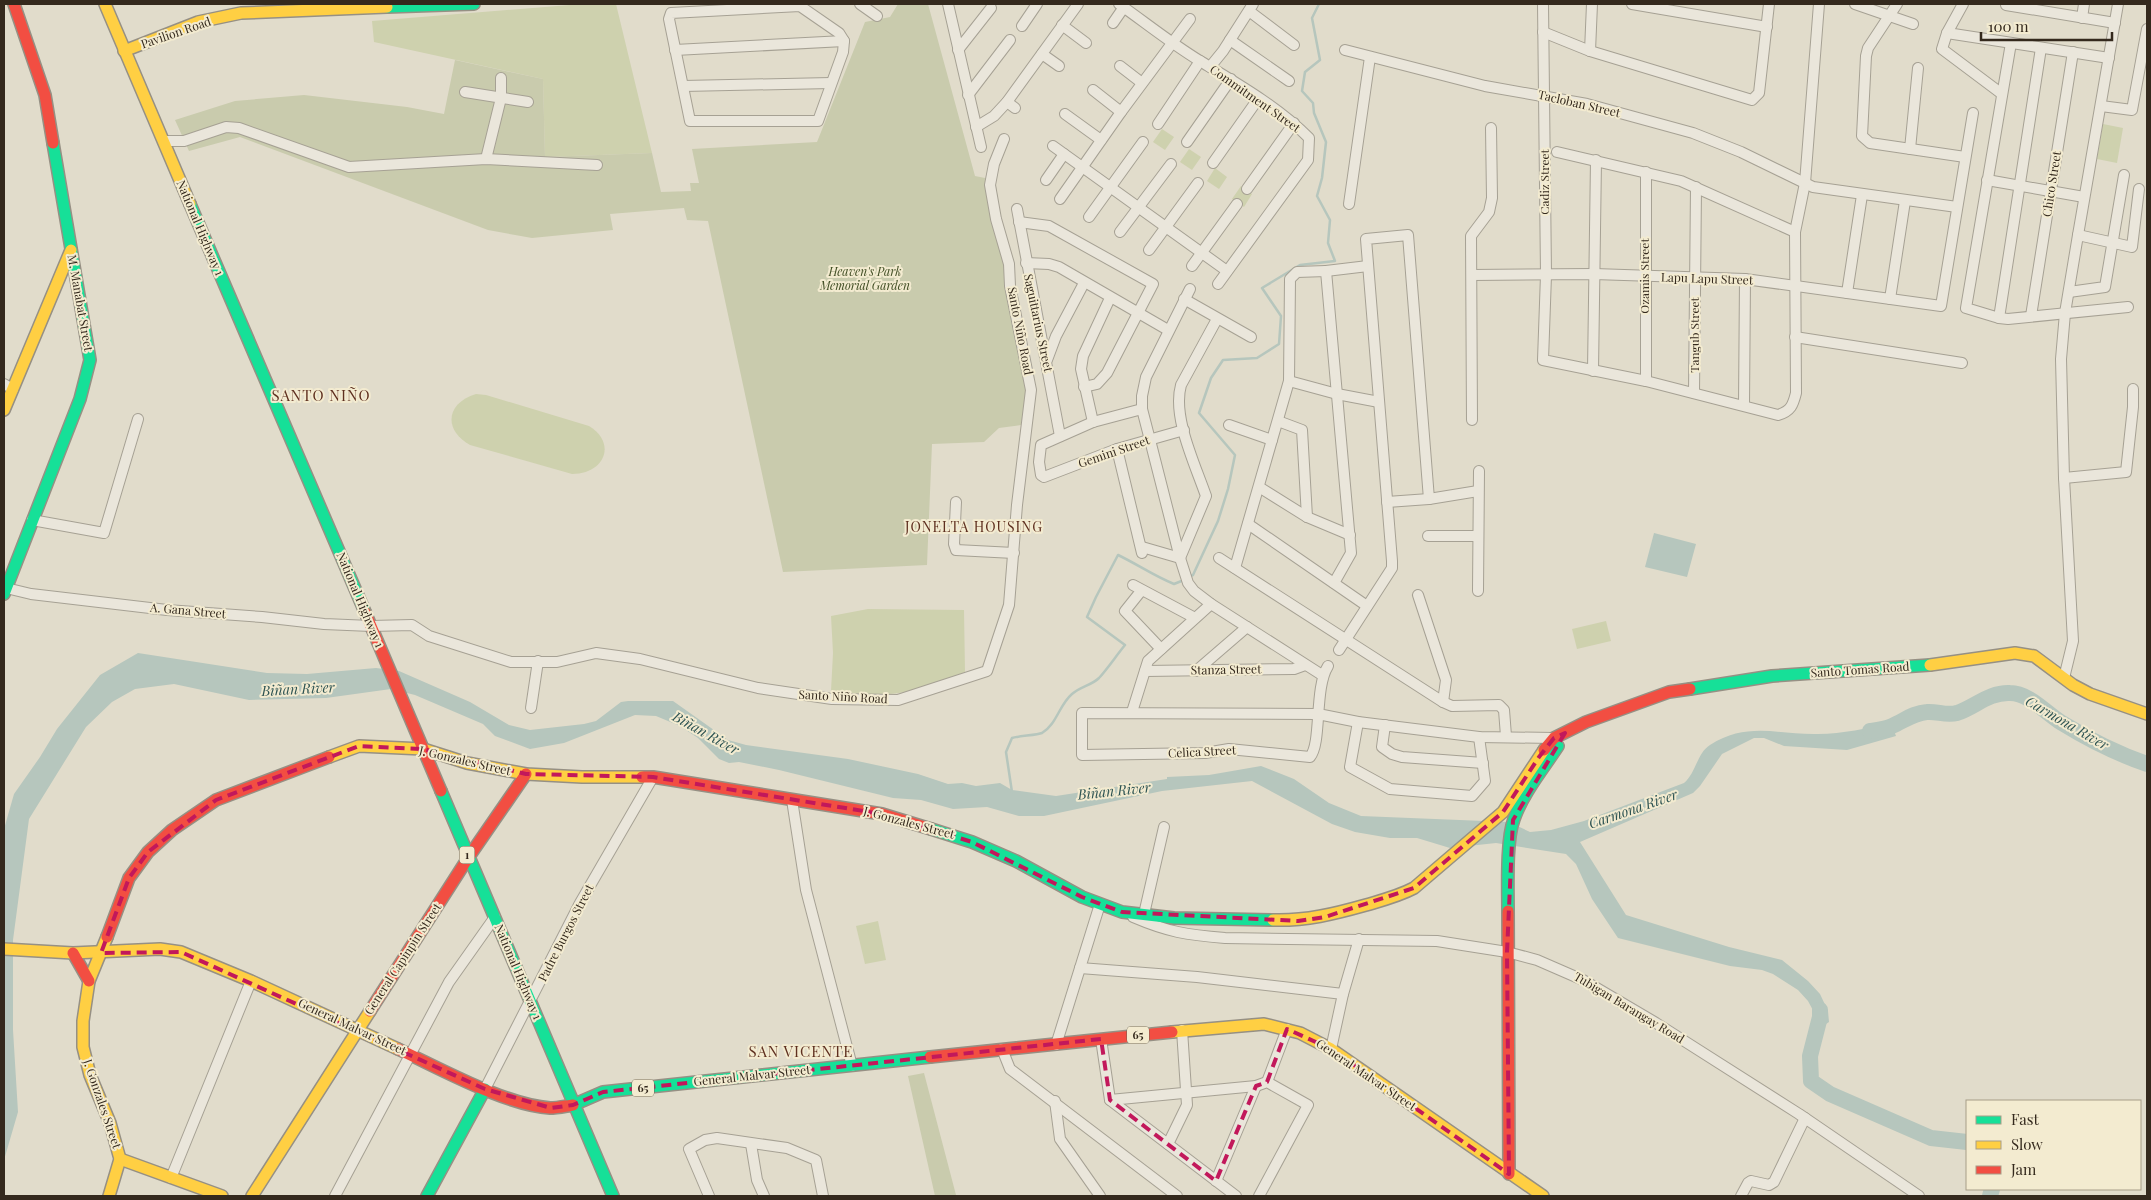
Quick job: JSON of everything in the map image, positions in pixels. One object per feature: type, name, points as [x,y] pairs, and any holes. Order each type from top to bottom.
[{"type":"main road","name":"M. Manabat Street","points":[[5,591],[80,399],[90,360],[45,95],[14,4]]},
{"type":"main road","name":"National Highway 1","points":[[105,4],[468,858],[531,1001],[573,1105],[614,1196]]},
{"type":"main road","name":"Pavilion Road","points":[[124,51],[198,22],[241,13],[378,6],[474,4]]},
{"type":"main road","points":[[4,410],[8,386],[71,250]]},
{"type":"main road","name":"Santo Tomas Road","points":[[1554,738],[1586,722],[1669,692],[1800,673],[1939,664],[2015,653],[2034,656],[2090,694],[2147,714]]},
{"type":"main road","points":[[1509,1174],[1507,952],[1509,858],[1513,820],[1520,805],[1565,734]]},
{"type":"main road","name":"J. Gonzales Street","points":[[109,1196],[120,1159],[110,1123],[90,1075],[83,1047],[84,1021],[89,980],[129,878],[143,859],[172,830],[216,800],[360,746],[423,749],[467,763],[526,774],[582,777],[653,777],[882,814],[972,842],[1016,861],[1082,897],[1122,912],[1174,918],[1298,921],[1325,918],[1401,895],[1414,888],[1503,812],[1539,757],[1554,738]]},
{"type":"main road","name":"General Capinpin Street","points":[[252,1196],[468,858],[526,774]]},
{"type":"main road","name":"General Malvar Street","points":[[4,949],[73,953],[160,949],[182,952],[358,1029],[485,1089],[529,1104],[551,1108],[573,1105],[603,1092],[1002,1049],[1056,1045],[1102,1038],[1264,1024],[1300,1033],[1331,1049],[1543,1196]]},
{"type":"main road","points":[[73,953],[89,980]]},
{"type":"main road","name":"Padre Burgos Street","points":[[427,1196],[485,1089]]},
{"type":"main road","points":[[120,1159],[222,1196]]},
{"type":"street","points":[[695,11],[709,4]]},
{"type":"street","points":[[860,4],[876,16]]},
{"type":"street","points":[[948,4],[981,147]]},
{"type":"street","points":[[1022,26],[1036,4]]},
{"type":"street","points":[[976,127],[1011,105],[1042,54],[1078,4]]},
{"type":"street","name":"Cadiz Street","points":[[1543,4],[1546,275],[1543,360],[1593,371]]},
{"type":"street","points":[[1590,51],[1592,4]]},
{"type":"street","points":[[1632,4],[1767,27]]},
{"type":"street","points":[[1543,32],[1590,51],[1752,100],[1759,94],[1769,4]]},
{"type":"street","points":[[1596,160],[1593,371],[1646,381],[1778,415],[1787,412],[1793,405],[1796,385],[1795,232],[1805,183],[1819,4]]},
{"type":"street","points":[[1856,4],[1913,24]]},
{"type":"street","points":[[1897,4],[1868,48],[1862,136],[1870,143],[1965,157]]},
{"type":"street","points":[[1963,4],[1947,33],[1942,49],[2002,94]]},
{"type":"street","points":[[2005,4],[2114,23]]},
{"type":"street","points":[[2082,18],[2084,4]]},
{"type":"street","points":[[2064,678],[2073,640],[2064,478],[2061,359],[2065,314],[2118,4]]},
{"type":"street","points":[[798,5],[839,33],[844,41],[843,52],[818,121],[690,121],[669,18],[671,13],[798,5]]},
{"type":"street","points":[[1113,23],[1122,6]]},
{"type":"street","name":"Commitment Street","points":[[1122,6],[1200,61],[1231,79],[1294,124],[1309,138],[1308,160],[1218,284]]},
{"type":"street","points":[[958,50],[991,8]]},
{"type":"street","points":[[1210,67],[1251,8],[1294,45]]},
{"type":"street","points":[[1060,200],[1100,140],[1190,19]]},
{"type":"street","points":[[1062,25],[1086,43]]},
{"type":"street","points":[[2101,106],[2132,110],[2147,28]]},
{"type":"street","points":[[1947,33],[2109,58]]},
{"type":"street","points":[[968,95],[1010,40]]},
{"type":"street","points":[[1230,40],[1289,81]]},
{"type":"street","points":[[675,50],[844,41]]},
{"type":"street","points":[[2011,43],[1966,308],[1998,318],[2065,314],[2128,307]]},
{"type":"street","points":[[1998,318],[2041,48]]},
{"type":"street","name":"Tacloban Street","points":[[1345,50],[1485,86],[1587,104],[1692,133],[1736,149],[1813,187],[1957,207]]},
{"type":"street","name":"Chico Street","points":[[2031,316],[2073,52]]},
{"type":"street","points":[[1042,54],[1059,66]]},
{"type":"street","points":[[1349,204],[1370,57]]},
{"type":"street","points":[[1158,124],[1200,61]]},
{"type":"street","points":[[1120,66],[1142,83]]},
{"type":"street","points":[[1910,149],[1918,68]]},
{"type":"street","points":[[486,159],[501,98],[501,78]]},
{"type":"street","points":[[1187,142],[1231,79]]},
{"type":"street","points":[[683,86],[832,84]]},
{"type":"street","points":[[1093,90],[1121,112]]},
{"type":"street","points":[[465,92],[528,102]]},
{"type":"street","points":[[1213,163],[1258,99]]},
{"type":"street","points":[[1957,207],[1973,113]]},
{"type":"street","points":[[1065,114],[1100,140]]},
{"type":"street","points":[[1247,189],[1294,124]]},
{"type":"street","points":[[164,141],[184,141],[226,127],[238,128],[349,167],[486,159],[597,165]]},
{"type":"street","points":[[1472,420],[1471,236],[1489,212],[1492,198],[1491,128]]},
{"type":"street","name":"Santo Niño Road","points":[[371,626],[412,625],[429,636],[511,662],[556,662],[596,653],[640,659],[758,688],[805,696],[898,700],[987,671],[1010,605],[1018,496],[1031,390],[1012,295],[1009,264],[996,219],[990,185],[994,164],[1004,139]]},
{"type":"street","points":[[1089,217],[1142,142]]},
{"type":"street","points":[[1053,146],[1227,272]]},
{"type":"street","points":[[1557,152],[1646,172],[1696,187],[1795,232]]},
{"type":"street","points":[[1046,180],[1064,154]]},
{"type":"street","points":[[1120,232],[1171,164]]},
{"type":"street","name":"Ozamis Street","points":[[1646,172],[1644,277],[1646,381]]},
{"type":"street","points":[[2069,292],[2105,287],[2111,241],[2124,175]]},
{"type":"street","points":[[1987,180],[2084,197]]},
{"type":"street","points":[[1149,250],[1198,183]]},
{"type":"street","name":"Tangub Street","points":[[1694,393],[1696,187]]},
{"type":"street","points":[[2078,235],[2132,247],[2139,189]]},
{"type":"street","points":[[1847,293],[1862,195]]},
{"type":"street","points":[[1890,299],[1906,201]]},
{"type":"street","points":[[1192,266],[1237,204]]},
{"type":"street","name":"Lapu Lapu Street","points":[[1472,275],[1594,274],[1745,279],[1941,306],[1957,207]]},
{"type":"street","name":"Saguittarius Street","points":[[1017,209],[1060,436]]},
{"type":"street","points":[[1019,222],[1049,226],[1153,284],[1107,374],[1097,384],[1084,388]]},
{"type":"street","points":[[1339,650],[1392,568],[1366,239],[1408,235],[1429,499]]},
{"type":"street","points":[[1026,263],[1049,264],[1059,267],[1168,330]]},
{"type":"street","points":[[1235,568],[1289,381],[1290,279],[1297,272],[1368,266]]},
{"type":"street","points":[[1326,271],[1351,552],[1334,583]]},
{"type":"street","points":[[1744,405],[1745,279]]},
{"type":"street","points":[[1047,361],[1056,336],[1084,283]]},
{"type":"street","points":[[1190,289],[1146,377],[1142,396],[1142,409],[1181,562],[1188,583],[1194,591],[1305,665]]},
{"type":"street","points":[[1093,422],[1080,369],[1083,356],[1110,298]]},
{"type":"street","points":[[1184,300],[1251,337]]},
{"type":"street","points":[[1181,562],[1206,496],[1184,430],[1178,403],[1180,385],[1217,319]]},
{"type":"street","points":[[1795,337],[1962,363]]},
{"type":"street","points":[[1289,381],[1337,394],[1379,402]]},
{"type":"street","points":[[2064,478],[2126,472],[2133,407],[2133,389]]},
{"type":"street","points":[[1060,436],[1093,422],[1142,409]]},
{"type":"street","points":[[32,520],[104,533],[138,419]]},
{"type":"street","points":[[1278,421],[1302,430],[1307,518]]},
{"type":"street","points":[[1229,425],[1272,440]]},
{"type":"street","name":"Gemini Street","points":[[1060,436],[1041,445],[1040,473],[1044,476],[1118,449],[1184,430]]},
{"type":"street","points":[[1118,449],[1142,550],[1181,562]]},
{"type":"street","points":[[1478,591],[1479,471]]},
{"type":"street","points":[[1258,486],[1307,518],[1350,535]]},
{"type":"street","points":[[1387,502],[1429,499],[1478,491]]},
{"type":"street","points":[[956,502],[954,544],[956,550],[1014,552]]},
{"type":"street","points":[[1248,524],[1367,606]]},
{"type":"street","points":[[1428,536],[1478,536]]},
{"type":"street","points":[[1219,558],[1443,702],[1452,706],[1499,705],[1504,710],[1506,736]]},
{"type":"street","points":[[1161,649],[1125,611],[1137,588],[1195,618]]},
{"type":"street","name":"A. Gana Street","points":[[5,591],[167,610],[371,626]]},
{"type":"street","points":[[1418,595],[1446,680],[1443,702]]},
{"type":"street","points":[[1212,604],[1148,660],[1132,712],[1318,714],[1358,722],[1479,737],[1554,738]]},
{"type":"street","points":[[1196,671],[1246,627]]},
{"type":"street","points":[[531,708],[538,661]]},
{"type":"street","name":"Celica Street","points":[[1132,712],[1082,713],[1082,755],[1205,753],[1228,749],[1308,757],[1312,755],[1314,750],[1325,671],[1305,665]]},
{"type":"street","name":"Stanza Street","points":[[1145,671],[1294,669],[1305,665]]},
{"type":"street","points":[[1358,722],[1350,767],[1390,790],[1472,796],[1485,781],[1479,737]]},
{"type":"street","points":[[1385,725],[1382,747],[1392,754],[1402,757],[1483,763]]},
{"type":"street","name":"Padre Burgos Street","points":[[485,1089],[580,904],[653,777]]},
{"type":"street","points":[[792,800],[806,890],[852,1066]]},
{"type":"street","points":[[1144,914],[1164,827]]},
{"type":"street","points":[[1056,1045],[1100,904]]},
{"type":"street","name":"Tubigan Barangay Road","points":[[1122,912],[1165,930],[1190,936],[1442,941],[1507,952],[1537,960],[1583,980],[1656,1023],[1805,1118],[1914,1195]]},
{"type":"street","points":[[335,1196],[449,982],[494,917]]},
{"type":"street","points":[[1331,1049],[1343,994],[1359,939]]},
{"type":"street","points":[[1080,968],[1197,977],[1343,994]]},
{"type":"street","points":[[171,1178],[251,981]]},
{"type":"street","points":[[1110,1100],[1256,1086],[1267,1082],[1288,1029]]},
{"type":"street","points":[[1168,1144],[1187,1105],[1182,1030]]},
{"type":"street","points":[[1102,1038],[1110,1100],[1236,1196]]},
{"type":"street","points":[[1002,1049],[1010,1069],[1055,1101],[1177,1196]]},
{"type":"street","points":[[1259,1196],[1308,1105],[1267,1082]]},
{"type":"street","points":[[1216,1181],[1256,1086]]},
{"type":"street","points":[[1055,1101],[1060,1138],[1100,1196]]},
{"type":"street","points":[[1740,1196],[1748,1183],[1769,1185],[1774,1182],[1805,1118]]},
{"type":"street","points":[[709,1196],[689,1150],[705,1140],[717,1138],[787,1148],[816,1160],[823,1196]]},
{"type":"street","points":[[751,1144],[757,1180],[764,1196]]},
{"type":"highlighted area","points":[[1565,733],[1513,820],[1507,952],[1509,1174],[1331,1049],[1287,1029],[1267,1082],[1256,1086],[1216,1181],[1110,1100],[1101,1039],[603,1092],[573,1105],[551,1108],[485,1089],[181,952],[101,953],[129,878],[148,852],[216,800],[359,746],[423,749],[526,774],[653,777],[882,814],[972,842],[1082,897],[1122,912],[1298,921],[1325,917],[1414,888],[1503,812],[1539,757],[1554,738]]},
{"type":"green space","points":[[582,4],[616,4],[652,153],[545,157],[543,79],[374,42],[372,21]]},
{"type":"green space","name":"Heaven's Park Memorial Garden","points":[[898,4],[928,4],[975,176],[995,180],[1027,393],[1021,425],[999,428],[984,442],[932,444],[927,565],[783,572],[708,221],[687,220],[684,208],[610,214],[613,230],[532,238],[488,230],[240,137],[189,151],[175,120],[235,101],[304,95],[407,107],[444,114],[455,60],[543,79],[545,157],[652,153],[661,192],[691,191],[690,183],[699,183],[692,149],[817,142],[865,22],[890,17]]},
{"type":"green space","points":[[2103,124],[2123,128],[2117,163],[2097,159]]},
{"type":"green space","points":[[1162,129],[1174,137],[1165,150],[1153,142]]},
{"type":"green space","points":[[1189,149],[1201,157],[1192,170],[1180,162]]},
{"type":"green space","points":[[1215,168],[1227,177],[1219,189],[1207,181]]},
{"type":"green space","points":[[1241,186],[1252,194],[1244,207],[1232,199]]},
{"type":"green space","points":[[476,394],[486,395],[589,426],[598,433],[603,441],[605,449],[603,456],[593,469],[583,473],[572,474],[470,445],[455,432],[452,425],[452,417],[454,410],[459,404],[466,398]]},
{"type":"green space","points":[[868,609],[964,610],[965,672],[905,692],[868,694],[831,691],[833,653],[831,616]]},
{"type":"green space","points":[[1606,621],[1611,641],[1577,649],[1572,629]]},
{"type":"green space","points":[[878,921],[886,960],[865,964],[856,926]]},
{"type":"green space","points":[[924,1073],[956,1195],[958,1196],[935,1196],[908,1076]]},
{"type":"water","points":[[1654,533],[1696,544],[1687,577],[1645,567]]},
{"type":"water","name":"Biñan River","points":[[138,653],[267,673],[307,674],[376,668],[399,671],[470,702],[509,725],[530,730],[596,721],[621,702],[673,701],[728,740],[746,745],[848,759],[918,774],[948,784],[962,783],[976,786],[1000,783],[1012,790],[1056,796],[1167,779],[1167,777],[1209,775],[1261,766],[1294,779],[1329,803],[1361,816],[1509,822],[1530,832],[1551,830],[1584,821],[1684,783],[1702,753],[1710,745],[1737,733],[1763,731],[1827,734],[1891,723],[1896,736],[1847,750],[1784,746],[1764,738],[1754,738],[1722,754],[1693,793],[1580,842],[1626,915],[1729,947],[1782,960],[1808,981],[1820,994],[1828,1011],[1829,1022],[1817,1030],[1815,1014],[1808,1001],[1798,990],[1773,974],[1762,970],[1730,966],[1618,938],[1592,899],[1576,864],[1566,854],[1496,843],[1450,848],[1417,838],[1390,838],[1355,832],[1332,824],[1252,781],[1162,791],[1044,816],[1019,816],[987,807],[953,809],[921,800],[893,798],[779,770],[739,762],[729,763],[719,759],[698,738],[680,726],[656,716],[635,715],[564,743],[530,749],[495,736],[483,724],[415,695],[391,689],[326,698],[249,700],[174,684],[135,689],[112,702],[86,727],[29,819],[13,940],[13,1030],[18,1112],[4,1160],[4,829],[14,794],[57,729],[100,675]]},
{"type":"waterway","points":[[1188,577],[1193,575],[1218,521],[1228,489],[1235,455],[1199,413],[1211,378],[1223,360],[1257,358],[1279,344],[1281,316],[1262,288],[1300,265],[1335,261],[1328,243],[1330,220],[1317,196],[1322,178],[1326,142],[1314,113],[1313,103],[1302,91],[1305,72],[1320,60],[1312,18],[1319,4]]},
{"type":"waterway","points":[[1012,792],[1006,752],[1012,738],[1040,734],[1047,729],[1055,720],[1068,698],[1099,678],[1125,645],[1087,617],[1118,555],[1174,584],[1184,580]]},
{"type":"waterway","name":"Carmona River","points":[[1870,731],[1889,727],[1922,713],[1957,713],[1989,697],[2010,693],[2024,696],[2062,723],[2125,756],[2147,764]]},
{"type":"waterway","points":[[1820,1010],[1810,1056],[1811,1081],[1830,1094],[1931,1138],[1966,1142]]},
{"type":"waterway","points":[[1990,1196],[1992,1190]]},
{"type":"traffic: fast","points":[[387,7],[474,4]]},
{"type":"traffic: fast","points":[[4,594],[80,399],[90,360],[53,143]]},
{"type":"traffic: fast","points":[[190,204],[365,612]]},
{"type":"traffic: fast","points":[[1690,689],[1772,676],[1930,665]]},
{"type":"traffic: fast","points":[[1508,911],[1511,828],[1518,809],[1528,791],[1558,746]]},
{"type":"traffic: fast","points":[[441,791],[613,1196]]},
{"type":"traffic: fast","points":[[931,829],[972,842],[1016,861],[1082,897],[1122,912],[1174,918],[1273,920]]},
{"type":"traffic: fast","points":[[573,1105],[603,1092],[930,1057]]},
{"type":"traffic: fast","points":[[427,1196],[485,1089]]},
{"type":"traffic: slow","points":[[105,4],[190,204]]},
{"type":"traffic: slow","points":[[124,51],[198,22],[241,13],[387,7]]},
{"type":"traffic: slow","points":[[4,410],[71,250]]},
{"type":"traffic: slow","points":[[1930,665],[2015,653],[2034,656],[2073,685],[2090,694],[2147,714]]},
{"type":"traffic: slow","points":[[329,757],[359,746],[423,749],[467,763],[526,774],[582,777],[642,777]]},
{"type":"traffic: slow","points":[[1273,920],[1308,918],[1331,914],[1385,900],[1414,888],[1503,812],[1544,750]]},
{"type":"traffic: slow","points":[[107,937],[89,981],[83,1021],[83,1047],[90,1075],[110,1123],[120,1159],[109,1196]]},
{"type":"traffic: slow","points":[[4,949],[73,953],[160,949],[181,952],[251,981],[398,1049]]},
{"type":"traffic: slow","points":[[252,1196],[370,1011]]},
{"type":"traffic: slow","points":[[1172,1032],[1264,1024],[1300,1033],[1331,1049],[1543,1196]]},
{"type":"traffic: slow","points":[[120,1159],[222,1196]]},
{"type":"traffic: jam","points":[[14,4],[45,95],[53,143]]},
{"type":"traffic: jam","points":[[365,612],[441,791]]},
{"type":"traffic: jam","points":[[1544,750],[1554,738],[1586,722],[1669,692],[1690,689]]},
{"type":"traffic: jam","points":[[107,937],[129,878],[148,852],[172,830],[216,800],[329,757]]},
{"type":"traffic: jam","points":[[370,1011],[468,858],[526,774]]},
{"type":"traffic: jam","points":[[642,777],[653,777],[882,814],[931,829]]},
{"type":"traffic: jam","points":[[1508,911],[1509,1174]]},
{"type":"traffic: jam","points":[[73,953],[89,981]]},
{"type":"traffic: jam","points":[[930,1057],[1172,1032]]},
{"type":"traffic: jam","points":[[398,1049],[472,1084],[513,1100],[550,1108],[573,1105]]},
{"type":"district","name":"SANTO NIÑO","points":[[321,396]]},
{"type":"district","name":"JONELTA HOUSING","points":[[974,527]]},
{"type":"district","name":"SAN VICENTE","points":[[801,1052]]}]
